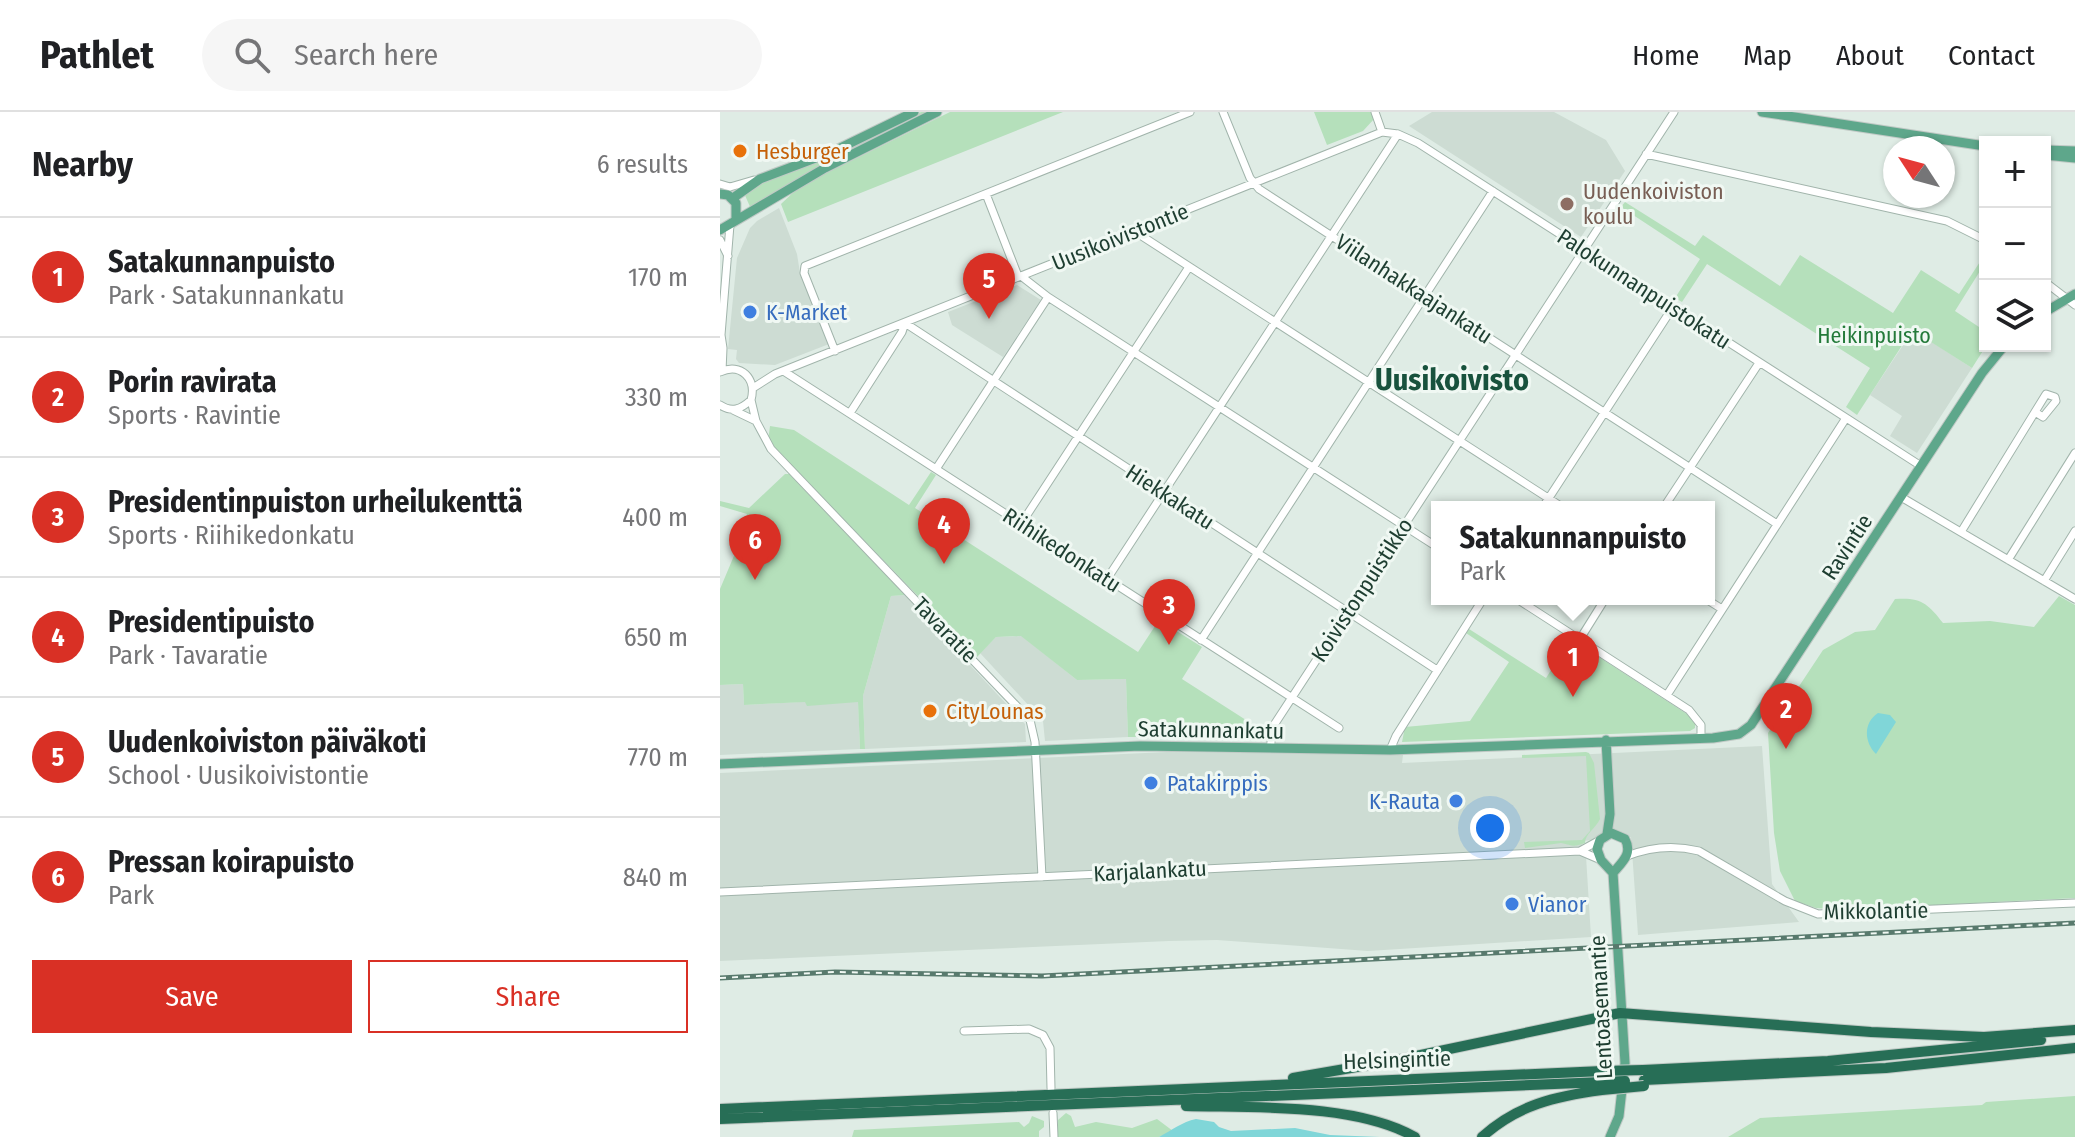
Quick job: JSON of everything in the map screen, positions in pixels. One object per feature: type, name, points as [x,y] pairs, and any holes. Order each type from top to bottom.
[{"type":"highway","points":[[1231,1087],[1397,1060],[1620,1013],[1871,1032],[1984,1037],[2075,1033]]},
{"type":"highway","name":"Helsingintie","points":[[1644,1079],[1967,1049],[2075,1033]]},
{"type":"highway","name":"Helsingintie","points":[[720,1119],[1723,1077],[1886,1068],[2075,1048]]},
{"type":"highway","points":[[1482,1137],[1520,1109],[1603,1081],[1644,1079]]},
{"type":"highway","name":"Helsingintie","points":[[720,1109],[1231,1087],[1603,1081]]},
{"type":"highway","points":[[1104,1104],[1281,1109],[1339,1114],[1387,1124],[1415,1137]]},
{"type":"main road","points":[[733,222],[738,208],[727,196],[914,112]]},
{"type":"main road","points":[[720,230],[825,168],[937,112]]},
{"type":"main road","points":[[1762,112],[1979,145]]},
{"type":"main road","points":[[1793,112],[1837,124]]},
{"type":"main road","points":[[2051,153],[2075,151]]},
{"type":"main road","points":[[2051,154],[2075,158]]},
{"type":"main road","points":[[2051,309],[2072,300]]},
{"type":"main road","name":"Ravintie","points":[[1701,738],[1735,735],[1751,725],[1982,373],[1999,352]]},
{"type":"main road","name":"Satakunnankatu","points":[[720,764],[1140,746],[1390,750],[1701,738]]},
{"type":"main road","points":[[1606,740],[1612,837],[1629,850],[1613,873],[1597,849],[1612,837]]},
{"type":"main road","points":[[1603,862],[1614,865],[1625,859]]},
{"type":"main road","name":"Lentoasemantie","points":[[1610,1137],[1623,1095],[1625,1063],[1613,873]]},
{"type":"street","points":[[835,351],[804,273],[805,266],[1190,112]]},
{"type":"street","points":[[1223,112],[1253,183]]},
{"type":"street","points":[[1375,112],[1382,132]]},
{"type":"street","name":"Koivistonpuistikko","points":[[1662,127],[1665,112]]},
{"type":"street","name":"Koivistonpuistikko","points":[[1270,748],[1274,725],[1291,698],[1674,112]]},
{"type":"street","name":"Uusikoivistontie","points":[[769,377],[1382,132]]},
{"type":"street","name":"Palokunnanpuistokatu","points":[[1382,132],[1398,134],[1418,143],[1921,466]]},
{"type":"street","points":[[1107,579],[1398,134]]},
{"type":"street","points":[[1646,154],[1947,221],[1979,237]]},
{"type":"street","points":[[720,184],[730,187],[760,179]]},
{"type":"street","name":"Viilanhakkaajankatu","points":[[1253,183],[1777,524]]},
{"type":"street","points":[[720,184],[727,196]]},
{"type":"street","points":[[1201,640],[1493,191]]},
{"type":"street","points":[[986,194],[1020,276],[1431,543]]},
{"type":"street","points":[[733,222],[721,335],[721,372],[736,368]]},
{"type":"street","points":[[1134,231],[1553,501]]},
{"type":"street","points":[[720,240],[728,256]]},
{"type":"street","points":[[1021,524],[1189,267]]},
{"type":"street","points":[[2051,286],[2072,300]]},
{"type":"street","points":[[936,469],[1048,297]]},
{"type":"street","points":[[1546,501],[1673,307]]},
{"type":"street","points":[[850,413],[905,323]]},
{"type":"street","name":"Hiekkakatu","points":[[905,323],[1437,670]]},
{"type":"street","points":[[723,348],[736,368],[749,376],[769,377]]},
{"type":"street","points":[[1668,501],[1759,363]]},
{"type":"street","name":"Riihikedonkatu","points":[[785,372],[1339,728]]},
{"type":"street","points":[[727,408],[739,409],[751,400],[753,388],[749,376]]},
{"type":"street","points":[[753,388],[769,377]]},
{"type":"street","name":"Tavaratie","points":[[751,400],[756,421],[771,449],[1028,717],[1032,724],[1035,750],[1042,877]]},
{"type":"street","points":[[722,418],[727,408]]},
{"type":"street","points":[[727,408],[756,421]]},
{"type":"street","points":[[1961,532],[2035,412]]},
{"type":"street","points":[[1667,695],[1846,418]]},
{"type":"street","points":[[2008,560],[2075,453]]},
{"type":"street","points":[[1901,497],[2075,599]]},
{"type":"street","points":[[2044,581],[2071,546],[2075,531]]},
{"type":"street","points":[[1390,750],[1479,605]]},
{"type":"street","points":[[1526,605],[1689,710],[1699,720],[1701,738]]},
{"type":"street","points":[[1580,639],[1601,605]]},
{"type":"street","points":[[1715,605],[1722,609]]},
{"type":"street","points":[[1612,837],[1645,849]]},
{"type":"street","name":"Karjalankatu","points":[[720,892],[1580,851],[1612,837]]},
{"type":"street","name":"Mikkolantie","points":[[1645,849],[1683,848],[1699,851],[1794,906],[1818,914],[2075,903]]},
{"type":"street","points":[[1625,859],[1645,849]]},
{"type":"street","name":"Karjalankatu","points":[[1580,851],[1603,862]]},
{"type":"street","points":[[964,1031],[1029,1029],[1043,1035],[1050,1048],[1051,1088]]},
{"type":"street","points":[[1053,1113],[1054,1137]]},
{"type":"shaded area","name":"Uudenkoiviston koulu","points":[[1432,112],[1554,112],[1606,140],[1625,171],[1581,237],[1409,126]]},
{"type":"shaded area","points":[[779,208],[797,254],[800,273],[829,344],[775,365],[739,363],[737,350],[728,349],[737,258],[750,228]]},
{"type":"shaded area","points":[[1017,285],[1041,300],[1003,357],[952,325],[948,312]]},
{"type":"shaded area","points":[[1913,330],[1972,368],[1917,453],[1890,436],[1902,416],[1870,395]]},
{"type":"shaded area","points":[[905,595],[1025,724],[1026,742],[865,749],[863,696],[891,596]]},
{"type":"shaded area","points":[[1022,636],[1077,680],[1126,679],[1128,737],[1045,741],[1043,721],[980,653],[996,637]]},
{"type":"shaded area","points":[[743,684],[744,705],[858,699],[860,749],[720,755],[720,685]]},
{"type":"shaded area","points":[[1762,746],[1772,884],[1799,922],[1638,935],[1631,837],[1581,841],[1586,856],[1591,937],[1368,951],[1217,940],[720,961],[720,773],[1167,752],[1403,755],[1402,763]]},
{"type":"green space","points":[[921,112],[934,112],[751,209],[744,193],[755,186],[820,161]]},
{"type":"green space","points":[[950,112],[1063,112],[788,222],[781,204],[800,186]]},
{"type":"green space","points":[[1314,112],[1371,112],[1374,119],[1363,131],[1327,145]]},
{"type":"green space","name":"Heikinpuisto","points":[[1625,202],[1695,246],[1703,235],[1780,286],[1800,255],[1893,313],[1921,270],[1959,294],[1979,263],[1979,273],[1955,311],[1979,327],[1979,352],[1982,352],[1972,368],[1912,330],[1857,415],[1846,407],[1870,368],[1707,264],[1682,302],[1675,298],[1700,259],[1621,207]]},
{"type":"green space","points":[[770,426],[794,430],[909,505],[931,472],[936,475],[915,508],[1138,652],[1159,620],[1202,647],[1182,679],[1260,729],[1257,734],[1248,737],[1128,737],[1126,679],[1077,680],[1021,636],[996,637],[977,657],[768,441]]},
{"type":"green space","points":[[785,474],[789,474],[905,595],[891,596],[863,696],[865,749],[860,749],[858,702],[807,706],[805,702],[744,705],[743,684],[720,685],[720,589],[747,514],[720,506],[720,501],[749,508]]},
{"type":"green space","points":[[2059,596],[2075,605],[2075,898],[1840,910],[1816,908],[1795,901],[1780,871],[1774,833],[1768,733],[1823,650],[1855,632],[1875,630],[1895,599],[1923,603],[1943,623],[1990,621],[2034,627]]},
{"type":"green space","points":[[1469,629],[1546,678],[1571,639],[1690,716],[1695,728],[1690,731],[1402,742],[1405,727],[1470,721],[1509,662],[1466,633]]},
{"type":"green space","points":[[1586,752],[1594,763],[1600,819],[1585,843],[1525,848],[1524,842],[1582,840],[1590,831],[1586,756],[1522,758],[1522,755]]},
{"type":"green space","points":[[2075,1096],[2075,1137],[1728,1137],[1760,1118],[1982,1105],[1986,1102]]},
{"type":"green space","points":[[1066,1113],[1071,1116],[1075,1127],[1096,1122],[1132,1128],[1157,1119],[1173,1131],[1159,1137],[1058,1137],[1058,1120]]},
{"type":"green space","points":[[1032,1116],[1044,1121],[1039,1137],[852,1137],[854,1130],[1019,1122],[1024,1127]]},
{"type":"water","points":[[1878,713],[1890,715],[1896,722],[1876,754],[1869,744],[1867,733],[1870,722]]},
{"type":"water","points":[[1196,1119],[1214,1122],[1231,1131],[1295,1128],[1330,1135],[1380,1137],[1159,1137]]},
{"type":"railway","points":[[720,978],[835,972],[1042,976],[2075,923]]},
{"type":"place","name":"Hesburger","points":[[740,151]]},
{"type":"place","name":"Uudenkoiviston koulu","points":[[1567,204]]},
{"type":"place","name":"K-Market","points":[[750,312]]},
{"type":"place","name":"Uudenkoiviston päiväkoti","points":[[989,319]]},
{"type":"place","name":"Presidentipuisto","points":[[944,564]]},
{"type":"place","name":"Pressan koirapuisto","points":[[755,580]]},
{"type":"place","name":"Presidentinpuiston urheilukenttä","points":[[1169,645]]},
{"type":"place","name":"Satakunnanpuisto","points":[[1573,697]]},
{"type":"place","name":"CityLounas","points":[[930,711]]},
{"type":"place","name":"Porin ravirata","points":[[1786,749]]},
{"type":"place","name":"Patakirppis","points":[[1151,783]]},
{"type":"place","name":"K-Rauta","points":[[1456,801]]},
{"type":"place","name":"Vianor","points":[[1512,904]]},
{"type":"district","name":"Uusikoivisto","points":[[1452,380]]}]
